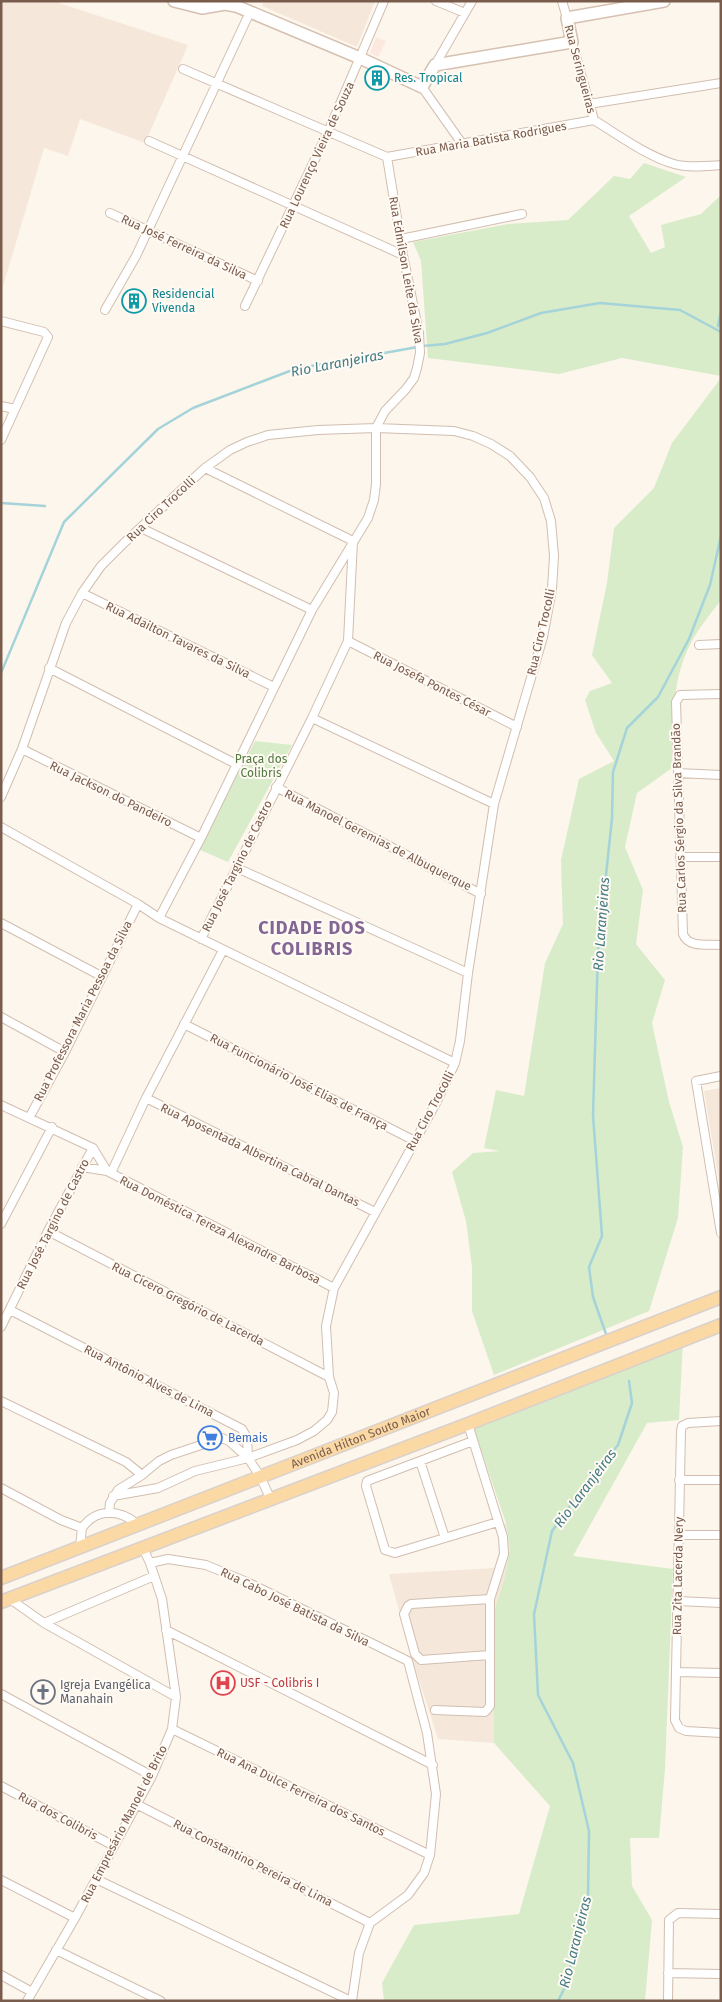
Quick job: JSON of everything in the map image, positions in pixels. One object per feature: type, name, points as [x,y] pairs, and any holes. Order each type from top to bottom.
[{"type":"main road","points":[[174,1],[202,8],[225,4],[253,6],[422,87],[436,65],[572,42]]},
{"type":"main road","points":[[566,18],[636,4],[664,1]]},
{"type":"main road","name":"Rua Seringueiras","points":[[566,18],[572,42]]},
{"type":"main road","name":"Avenida Hilton Souto Maior","points":[[1,1578],[721,1297]]},
{"type":"main road","name":"Avenida Hilton Souto Maior","points":[[6,1600],[271,1500],[721,1325]]},
{"type":"main road","points":[[26,1593],[18,1587],[17,1579],[33,1566]]},
{"type":"street","name":"Rua Lourenço Vieira de Souza","points":[[245,306],[328,132],[384,1]]},
{"type":"street","points":[[436,1],[465,13]]},
{"type":"street","points":[[436,65],[472,1]]},
{"type":"street","points":[[562,1],[566,18]]},
{"type":"street","points":[[105,310],[136,256],[253,6]]},
{"type":"street","name":"Rua Seringueiras","points":[[572,42],[594,120]]},
{"type":"street","points":[[182,69],[387,158]]},
{"type":"street","points":[[589,104],[721,83]]},
{"type":"street","points":[[422,87],[463,145]]},
{"type":"street","points":[[594,120],[644,150],[674,164],[721,165]]},
{"type":"street","name":"Rua Maria Batista Rodrigues","points":[[387,158],[594,120]]},
{"type":"street","points":[[149,140],[403,255]]},
{"type":"street","name":"Rua Edmílson Leite da Silva","points":[[376,428],[380,419],[414,378],[420,352],[420,342],[387,158]]},
{"type":"street","name":"Rua José Ferreira da Silva","points":[[110,213],[258,281]]},
{"type":"street","points":[[401,239],[522,214]]},
{"type":"street","points":[[1,321],[44,332],[48,335],[48,340],[1,440]]},
{"type":"street","points":[[1,406],[14,409]]},
{"type":"street","points":[[159,918],[238,764],[312,610],[368,518],[374,500],[376,428]]},
{"type":"street","name":"Rua Ciro Trocolli","points":[[1,797],[22,749],[66,623],[82,593],[100,566],[205,468],[230,450],[268,435],[318,430],[376,428],[454,431],[473,436],[510,456],[530,477],[544,498],[551,521],[554,556],[552,589],[543,637],[494,804],[468,974],[460,1041],[455,1063],[436,1103],[334,1288],[326,1326],[329,1377],[334,1393],[332,1412],[327,1420],[297,1440],[248,1458],[195,1471],[158,1488],[113,1496]]},
{"type":"street","points":[[205,468],[353,541]]},
{"type":"street","points":[[141,528],[312,610]]},
{"type":"street","name":"Rua José Targino de Castro","points":[[200,939],[312,718],[348,641],[353,541]]},
{"type":"street","name":"Rua Adailton Tavares da Silva","points":[[82,593],[274,687]]},
{"type":"street","name":"Rua Josefa Pontes César","points":[[348,641],[517,727]]},
{"type":"street","points":[[699,645],[721,644]]},
{"type":"street","points":[[50,668],[238,764]]},
{"type":"street","name":"Rua Carlos Sérgio da Silva Brandão","points":[[721,694],[686,694],[677,697],[676,702],[683,934],[684,939],[690,943],[721,945]]},
{"type":"street","points":[[312,718],[494,804]]},
{"type":"street","name":"Rua Jackson do Pandeiro","points":[[22,749],[201,838]]},
{"type":"street","points":[[678,774],[721,775]]},
{"type":"street","name":"Rua Manoel Geremias de Albuquerque","points":[[276,787],[481,894]]},
{"type":"street","points":[[1,827],[138,904],[159,918],[455,1063]]},
{"type":"street","points":[[680,857],[721,858]]},
{"type":"street","points":[[237,868],[468,974]]},
{"type":"street","name":"Rua Professora Maria Pessoa da Silva","points":[[29,1118],[65,1052],[138,904]]},
{"type":"street","points":[[1,923],[101,976]]},
{"type":"street","points":[[109,1172],[223,950]]},
{"type":"street","points":[[1,1017],[65,1052]]},
{"type":"street","name":"Rua Funcionário José Elias de França","points":[[184,1024],[415,1140]]},
{"type":"street","points":[[721,1076],[696,1081],[721,1234]]},
{"type":"street","name":"Rua Aposentada Albertina Cabral Dantas","points":[[146,1098],[375,1212]]},
{"type":"street","points":[[1,1105],[52,1127],[93,1148]]},
{"type":"street","points":[[1,1224],[52,1127]]},
{"type":"street","name":"Rua José Targino de Castro","points":[[1,1327],[48,1231],[93,1148]]},
{"type":"street","name":"Rua Doméstica Tereza Alexandre Barbosa","points":[[93,1148],[109,1172]]},
{"type":"street","name":"Rua Doméstica Tereza Alexandre Barbosa","points":[[82,1167],[109,1172],[334,1288]]},
{"type":"street","points":[[1,1206],[9,1210]]},
{"type":"street","name":"Rua Cícero Gregório de Lacerda","points":[[48,1231],[329,1377]]},
{"type":"street","name":"Rua Antônio Alves de Lima","points":[[10,1310],[242,1429],[247,1438],[248,1458],[260,1476],[271,1500]]},
{"type":"street","points":[[1,1401],[126,1462],[142,1475]]},
{"type":"street","name":"Rua Zita Lacerda Nery","points":[[721,1421],[688,1422],[682,1426],[681,1431],[675,1720],[679,1728],[686,1731],[721,1733]]},
{"type":"street","points":[[436,1710],[487,1711],[490,1706],[490,1599],[504,1554],[503,1537],[468,1424]]},
{"type":"street","points":[[109,1513],[113,1496],[118,1490],[165,1458],[218,1438],[226,1438],[248,1458]]},
{"type":"street","points":[[473,1441],[367,1481],[385,1550],[395,1554],[498,1522]]},
{"type":"street","points":[[420,1461],[445,1538]]},
{"type":"street","points":[[679,1480],[721,1480]]},
{"type":"street","points":[[1,1488],[61,1520],[82,1528]]},
{"type":"street","points":[[80,1547],[82,1528],[88,1519],[109,1513],[120,1514],[137,1524]]},
{"type":"street","points":[[679,1535],[721,1535]]},
{"type":"street","name":"Rua Empresário Manoel de Brito","points":[[27,2001],[75,1918],[152,1776],[172,1729],[176,1697],[162,1599],[143,1548]]},
{"type":"street","name":"Rua Cabo José Batista da Silva","points":[[150,1563],[168,1559],[206,1565],[247,1582],[408,1662],[427,1733],[433,1765]]},
{"type":"street","points":[[44,1623],[154,1576]]},
{"type":"street","points":[[490,1599],[411,1604],[404,1614],[415,1654],[421,1660],[490,1655]]},
{"type":"street","points":[[6,1600],[176,1697]]},
{"type":"street","points":[[678,1601],[721,1603]]},
{"type":"street","points":[[96,1879],[352,2001],[359,1953],[370,1923],[408,1895],[424,1873],[430,1855],[436,1794],[433,1765],[166,1630]]},
{"type":"street","points":[[676,1672],[721,1674]]},
{"type":"street","points":[[1,1694],[152,1776]]},
{"type":"street","name":"Rua Ana Dulce Ferreira dos Santos","points":[[172,1729],[430,1855]]},
{"type":"street","name":"Rua dos Colibris","points":[[1,1786],[114,1846]]},
{"type":"street","name":"Rua Constantino Pereira de Lima","points":[[136,1804],[370,1923]]},
{"type":"street","points":[[1,1880],[75,1918]]},
{"type":"street","points":[[668,2001],[669,1920],[678,1913],[721,1914]]},
{"type":"street","points":[[56,1950],[161,2001]]},
{"type":"street","points":[[668,1973],[721,1974]]},
{"type":"street","points":[[1,1975],[32,1992]]},
{"type":"shaded area","points":[[1,1],[53,1],[188,45],[145,143],[80,119],[68,156],[44,148],[1,293]]},
{"type":"shaded area","points":[[264,1],[375,1],[357,47],[262,6]]},
{"type":"shaded area","points":[[376,37],[386,41],[378,57],[370,53]]},
{"type":"shaded area","points":[[721,1088],[721,1193],[704,1091]]},
{"type":"shaded area","points":[[506,1523],[510,1548],[504,1580],[494,1611],[494,1743],[438,1739],[415,1668],[389,1574],[494,1568],[501,1546],[496,1527]]},
{"type":"green space","points":[[644,163],[686,177],[629,216],[651,253],[665,247],[661,225],[701,214],[721,195],[721,376],[622,358],[559,374],[428,358],[421,261],[413,242],[508,224],[568,220],[614,176],[630,179]]},
{"type":"green space","points":[[721,378],[721,600],[694,637],[682,665],[675,694],[672,768],[637,793],[625,847],[643,890],[636,944],[665,980],[652,1023],[669,1102],[683,1147],[678,1218],[649,1311],[494,1375],[472,1311],[472,1267],[466,1221],[452,1172],[473,1153],[500,1151],[484,1148],[496,1090],[524,1096],[545,963],[563,924],[561,860],[579,779],[614,761],[596,733],[585,700],[590,691],[612,683],[592,655],[607,583],[614,528],[654,488],[672,443]]},
{"type":"green space","name":"Praça dos Colibris","points":[[255,741],[292,745],[228,862],[198,849]]},
{"type":"green space","points":[[683,1340],[679,1420],[647,1423],[573,1556],[673,1569],[665,1769],[659,1838],[630,1838],[632,1886],[652,1920],[645,2001],[384,2001],[382,1983],[414,1925],[519,1914],[550,1806],[494,1743],[494,1611],[504,1580],[510,1548],[506,1523],[473,1426]]},
{"type":"waterway","name":"Rio Laranjeiras","points":[[1,673],[64,522],[158,429],[193,408],[295,369],[423,346],[445,344],[487,333],[541,313],[600,303],[680,310],[721,332]]},
{"type":"waterway","points":[[718,326],[721,312]]},
{"type":"waterway","points":[[1,503],[45,506]]},
{"type":"waterway","name":"Rio Laranjeiras","points":[[606,1334],[593,1297],[589,1267],[602,1236],[593,1115],[598,951],[612,818],[613,772],[627,728],[658,697],[689,639],[710,585],[721,536]]},
{"type":"waterway","name":"Rio Laranjeiras","points":[[558,2001],[565,1987],[588,1897],[589,1831],[573,1763],[538,1695],[534,1614],[552,1531],[593,1474],[618,1445],[632,1403],[629,1381]]},
{"type":"place","name":"Res. Tropical","points":[[377,78]]},
{"type":"place","name":"Residencial Vivenda","points":[[134,301]]},
{"type":"place","name":"Bemais","points":[[210,1438]]},
{"type":"place","name":"USF - Colibris I","points":[[223,1683]]},
{"type":"place","name":"Igreja Evangélica Manahain","points":[[43,1692]]},
{"type":"district","name":"CIDADE DOS COLIBRIS","points":[[312,938]]}]
